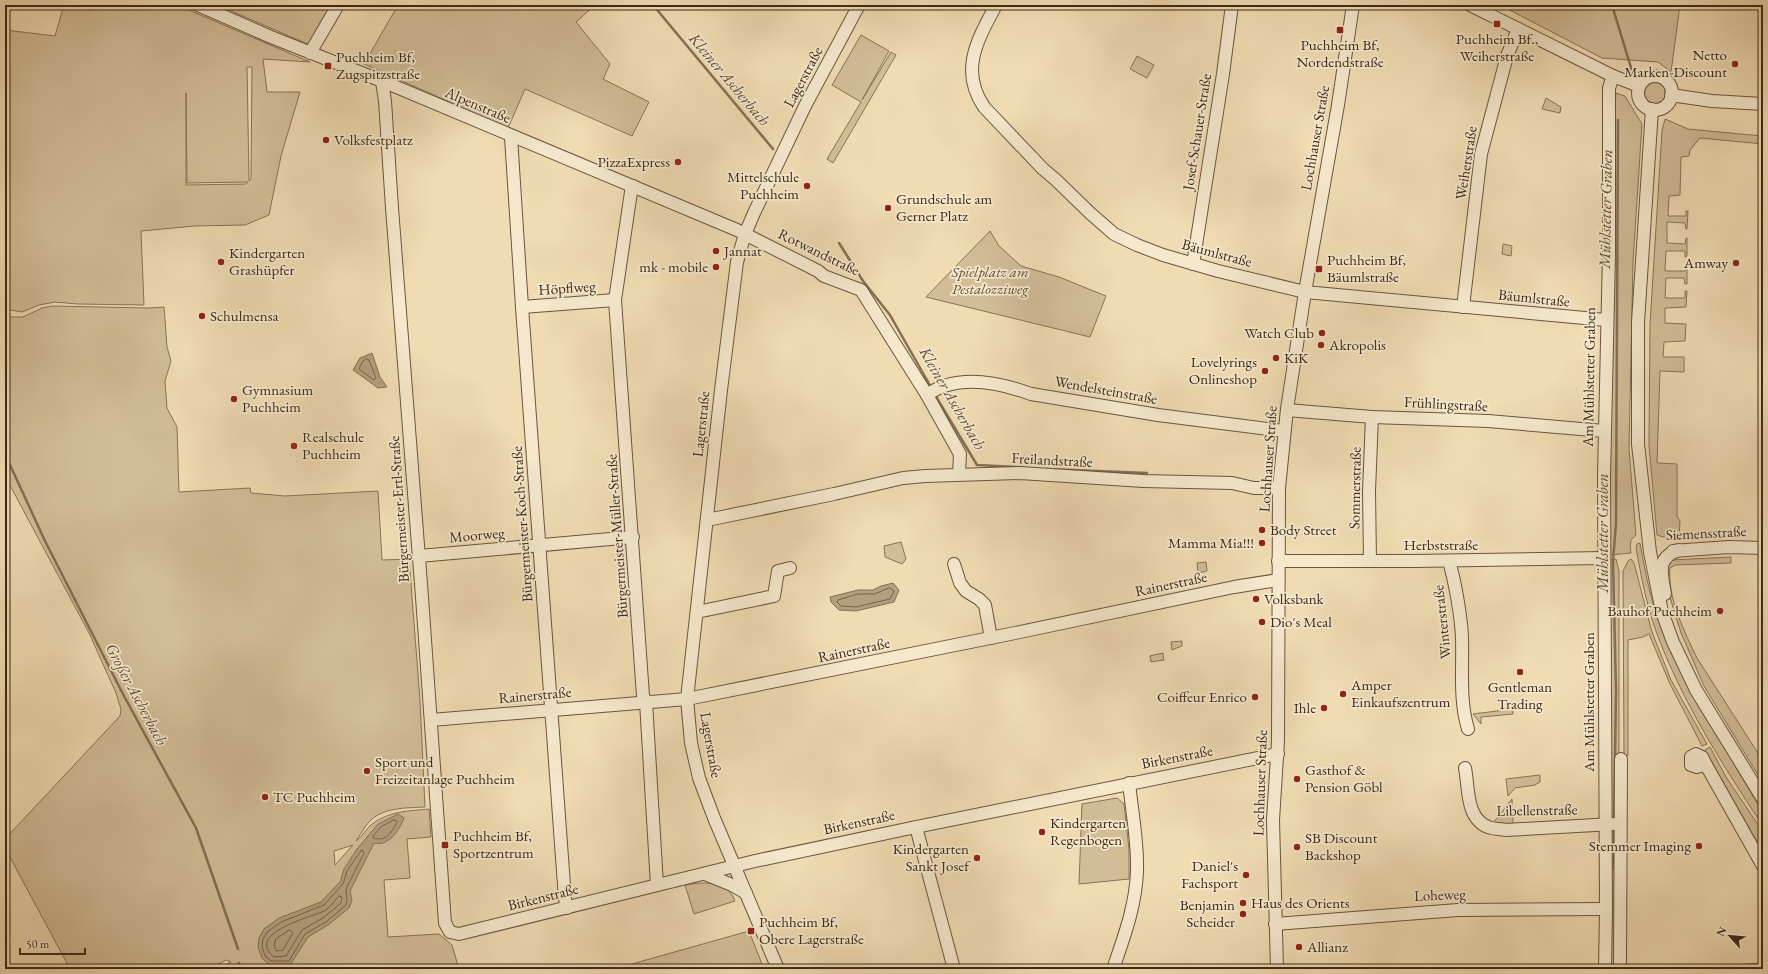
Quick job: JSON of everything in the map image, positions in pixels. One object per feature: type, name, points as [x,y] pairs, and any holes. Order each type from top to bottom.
[{"type":"street","name":"Alpenstraße","points":[[198,5],[745,234]]},
{"type":"street","points":[[310,53],[338,5]]},
{"type":"street","name":"Lagerstraße","points":[[778,969],[734,866],[699,778],[691,743],[687,699],[706,520],[737,262],[745,234],[754,213],[806,106],[859,5]]},
{"type":"street","name":"Bäumlstraße","points":[[996,5],[981,32],[972,57],[971,70],[976,95],[984,107],[1043,169],[1114,234],[1137,245],[1193,264],[1305,292],[1606,320]]},
{"type":"street","name":"Josef-Schauer-Straße","points":[[1193,264],[1223,74],[1232,5]]},
{"type":"street","name":"Lochhauser Straße","points":[[1277,969],[1273,820],[1278,754],[1278,561],[1280,488],[1284,431],[1305,292],[1338,105],[1353,5]]},
{"type":"street","points":[[1470,5],[1613,76],[1639,86]]},
{"type":"street","name":"Weiherstraße","points":[[1462,307],[1481,154],[1507,56],[1518,29]]},
{"type":"street","name":"Am Mühlstetter Graben","points":[[1613,76],[1609,88],[1609,254],[1604,431],[1604,558],[1620,969]]},
{"type":"street","points":[[1659,77],[1668,84],[1671,95],[1664,106],[1652,110],[1644,106],[1639,99],[1639,86],[1647,78],[1659,77]]},
{"type":"street","name":"Bürgermeister-Ertl-Straße","points":[[382,81],[419,556],[445,923],[450,932]]},
{"type":"street","points":[[1671,95],[1712,101],[1763,104]]},
{"type":"street","points":[[1652,110],[1638,322],[1638,444],[1650,552],[1662,612],[1673,642],[1696,690],[1763,799]]},
{"type":"street","name":"Bürgermeister-Koch-Straße","points":[[511,136],[551,710],[565,899],[567,908]]},
{"type":"street","name":"Bürgermeister-Müller-Straße","points":[[633,186],[616,300],[644,696],[646,702],[657,885]]},
{"type":"street","name":"Rotwandstraße","points":[[745,234],[818,271],[824,276],[861,290],[932,391],[960,454],[959,474]]},
{"type":"street","name":"Höpflweg","points":[[522,308],[616,300]]},
{"type":"street","name":"Wendelsteinstraße","points":[[932,391],[953,382],[976,381],[1015,388],[1032,394],[1158,415],[1284,431]]},
{"type":"street","name":"Frühlingstraße","points":[[1287,410],[1372,416],[1488,421],[1604,431]]},
{"type":"street","name":"Sommerstraße","points":[[1370,561],[1369,491],[1372,416]]},
{"type":"street","name":"Freilandstraße","points":[[706,520],[834,494],[903,478],[959,474],[1020,473],[1143,481],[1232,483],[1254,488],[1280,488]]},
{"type":"street","name":"Moorweg","points":[[419,556],[633,537]]},
{"type":"street","name":"Siemensstraße","points":[[1650,552],[1729,547],[1763,548]]},
{"type":"street","points":[[1679,550],[1669,553],[1664,558],[1661,566],[1668,604],[1696,690]]},
{"type":"street","name":"Herbststraße","points":[[1278,561],[1449,561],[1604,558]]},
{"type":"street","name":"Winterstraße","points":[[1449,561],[1462,632],[1463,713],[1468,729]]},
{"type":"street","points":[[954,564],[960,583],[966,591],[979,599],[985,605],[991,638]]},
{"type":"street","points":[[697,612],[774,596],[778,571],[790,568]]},
{"type":"street","name":"Rainerstraße","points":[[431,720],[687,699],[991,638],[1234,586],[1278,580]]},
{"type":"street","name":"Birkenstraße","points":[[450,932],[459,934],[734,866],[1129,783],[1278,754]]},
{"type":"street","name":"Am Mühlstetter Graben","points":[[1605,969],[1606,909],[1621,759]]},
{"type":"street","points":[[1706,765],[1763,866]]},
{"type":"street","name":"Libellenstraße","points":[[1465,768],[1471,810],[1482,823],[1490,828],[1506,830],[1614,824]]},
{"type":"street","points":[[1113,969],[1124,939],[1133,906],[1137,872],[1135,835],[1129,783]]},
{"type":"street","points":[[916,827],[954,969]]},
{"type":"street","points":[[704,874],[732,885],[746,893]]},
{"type":"street","name":"Loheweg","points":[[1275,924],[1458,910],[1606,909]]},
{"type":"green space","points":[[110,5],[177,5],[310,62],[263,59],[267,92],[300,92],[281,156],[269,215],[245,225],[195,226],[141,231],[144,305],[78,304],[55,302],[39,305],[22,312],[5,309],[5,30],[55,36],[63,8],[91,10]],"holes":[[[247,67],[252,67],[251,179],[249,181]],[[186,93],[187,183],[248,182],[246,184],[186,185]]]},
{"type":"green space","points":[[217,5],[333,5],[310,45]]},
{"type":"green space","points":[[398,5],[595,5],[576,22],[610,64],[603,79],[649,102],[632,136],[525,89],[508,128],[364,64]]},
{"type":"green space","points":[[1500,5],[1680,5],[1671,72],[1658,62],[1602,58]]},
{"type":"green space","points":[[861,35],[889,51],[862,100],[891,52],[896,55],[833,163],[827,159],[861,102],[832,85]]},
{"type":"green space","points":[[1137,56],[1154,65],[1147,78],[1130,69]]},
{"type":"green space","points":[[1655,80],[1664,84],[1668,93],[1664,102],[1655,106],[1646,102],[1642,93],[1646,84]]},
{"type":"green space","points":[[1616,93],[1625,96],[1642,124],[1633,262],[1629,449],[1636,535],[1631,541],[1631,553],[1609,555],[1614,121]]},
{"type":"green space","points":[[1546,98],[1561,107],[1560,113],[1542,109]]},
{"type":"green space","points":[[1665,119],[1688,129],[1762,136],[1763,144],[1700,138],[1690,150],[1689,156],[1681,157],[1680,195],[1669,196],[1668,216],[1686,216],[1686,211],[1688,211],[1687,229],[1685,223],[1667,222],[1667,243],[1685,244],[1687,238],[1687,256],[1685,257],[1685,251],[1666,251],[1665,271],[1685,271],[1685,265],[1687,265],[1687,284],[1685,284],[1684,278],[1666,278],[1665,298],[1685,298],[1685,291],[1687,291],[1686,307],[1665,308],[1665,323],[1686,324],[1685,341],[1664,342],[1663,357],[1684,357],[1684,372],[1660,371],[1657,463],[1677,464],[1677,516],[1680,521],[1679,539],[1657,535],[1649,445],[1650,324],[1662,131]]},
{"type":"green space","name":"Spielplatz am Pestalozziweg","points":[[990,231],[999,246],[1021,266],[1059,277],[1106,296],[1090,337],[926,297]]},
{"type":"green space","points":[[1503,244],[1512,246],[1511,256],[1502,254]]},
{"type":"green space","points":[[52,306],[164,307],[167,347],[171,361],[165,381],[167,408],[177,427],[179,492],[250,488],[251,493],[285,496],[378,491],[382,560],[409,559],[420,700],[425,807],[395,809],[380,814],[368,823],[356,841],[371,825],[384,817],[399,812],[429,809],[431,837],[407,839],[410,878],[384,880],[388,937],[439,934],[452,945],[459,969],[218,969],[231,962],[226,960],[209,969],[70,969],[5,848],[5,839],[120,716],[121,709],[116,693],[89,633],[5,476],[5,317],[23,317],[42,308]],"holes":[[[353,845],[335,865],[334,851]]]},
{"type":"green space","points":[[901,542],[906,559],[902,564],[885,557],[884,546]]},
{"type":"green space","points":[[1640,543],[1655,608],[1672,653],[1709,722],[1763,813],[1763,826],[1732,779],[1690,707],[1666,657],[1652,621],[1644,590],[1636,548],[1637,544]]},
{"type":"green space","points":[[1731,557],[1731,563],[1675,565],[1670,568],[1671,591],[1678,614],[1697,658],[1763,761],[1763,783],[1704,686],[1681,633],[1668,591],[1666,564],[1671,560]]},
{"type":"green space","points":[[1616,559],[1619,571],[1619,820],[1609,821],[1610,560]]},
{"type":"green space","points":[[1631,559],[1634,563],[1652,632],[1671,680],[1707,744],[1702,746],[1670,684],[1649,634],[1643,637],[1628,640],[1628,756],[1624,756],[1623,571],[1628,561]]},
{"type":"green space","points":[[1206,562],[1207,571],[1198,573],[1197,563]]},
{"type":"green space","points":[[1182,641],[1182,646],[1172,650],[1171,642]]},
{"type":"green space","points":[[1163,653],[1164,660],[1151,662],[1150,656]]},
{"type":"green space","points":[[1513,709],[1513,714],[1481,717],[1481,724],[1473,714]]},
{"type":"green space","points":[[1710,747],[1726,777],[1763,832],[1763,853],[1705,750]]},
{"type":"green space","points":[[1540,775],[1540,782],[1535,785],[1515,788],[1508,796],[1506,779]]},
{"type":"green space","points":[[1117,798],[1124,804],[1129,849],[1129,879],[1079,884],[1082,804]]},
{"type":"green space","points":[[1512,799],[1513,824],[1493,823]]},
{"type":"green space","points":[[1609,830],[1618,830],[1618,969],[1609,969]]},
{"type":"green space","points":[[700,883],[717,884],[725,888],[729,891],[735,901],[694,914],[685,885]]},
{"type":"green space","points":[[749,931],[764,969],[614,969]]},
{"type":"green space","points":[[1763,963],[1763,966],[1759,969],[1753,969],[1752,966],[1746,967],[1746,964]]},
{"type":"water","points":[[372,353],[380,377],[387,387],[378,388],[353,370],[360,358]]},
{"type":"water","points":[[893,583],[899,590],[894,602],[856,611],[839,610],[831,602],[830,597],[858,590],[873,590]]},
{"type":"water","points":[[398,814],[404,818],[396,833],[384,843],[374,843],[350,891],[352,900],[349,908],[328,925],[308,937],[290,965],[270,966],[262,958],[258,947],[259,938],[264,929],[279,918],[321,902],[340,882],[344,869],[357,849],[378,824]]},
{"type":"waterway","name":"Kleiner Ascherbach","points":[[653,5],[773,149]]},
{"type":"waterway","name":"Mühlstetter Graben","points":[[1612,5],[1632,71]]},
{"type":"waterway","name":"Mühlstetter Graben","points":[[1614,821],[1616,691],[1613,561],[1616,523],[1618,120]]},
{"type":"waterway","name":"Kleiner Ascherbach","points":[[839,243],[863,281],[890,315],[932,389]]},
{"type":"waterway","name":"Kleiner Ascherbach","points":[[935,395],[977,465],[1016,467]]},
{"type":"waterway","name":"Großer Ascherbach","points":[[5,454],[45,541],[124,696],[196,828],[238,949]]},
{"type":"waterway","name":"Kleiner Ascherbach","points":[[1047,469],[1147,473]]},
{"type":"waterway","name":"Mühlstetter Graben","points":[[1614,828],[1614,869]]},
{"type":"waterway","name":"Großer Ascherbach","points":[[239,963],[241,969]]},
{"type":"place","name":"Puchheim Bf., Weiherstraße","points":[[1497,24]]},
{"type":"place","name":"Puchheim Bf, Nordendstraße","points":[[1340,30]]},
{"type":"place","name":"Netto Marken-Discount","points":[[1735,64]]},
{"type":"place","name":"Puchheim Bf, Zugspitzstraße","points":[[328,66]]},
{"type":"place","name":"Volksfestplatz","points":[[326,140]]},
{"type":"place","name":"PizzaExpress","points":[[678,162]]},
{"type":"place","name":"Mittelschule Puchheim","points":[[807,186]]},
{"type":"place","name":"Grundschule am Gerner Platz","points":[[888,208]]},
{"type":"place","name":"Jannat","points":[[716,251]]},
{"type":"place","name":"Kindergarten Grashüpfer","points":[[221,262]]},
{"type":"place","name":"Amway","points":[[1736,263]]},
{"type":"place","name":"mk - mobile","points":[[716,267]]},
{"type":"place","name":"Puchheim Bf, Bäumlstraße","points":[[1319,269]]},
{"type":"place","name":"Schulmensa","points":[[202,316]]},
{"type":"place","name":"Watch Club","points":[[1322,333]]},
{"type":"place","name":"Akropolis","points":[[1321,345]]},
{"type":"place","name":"KiK","points":[[1276,358]]},
{"type":"place","name":"Lovelyrings Onlineshop","points":[[1265,371]]},
{"type":"place","name":"Gymnasium Puchheim","points":[[234,399]]},
{"type":"place","name":"Realschule Puchheim","points":[[294,446]]},
{"type":"place","name":"Body Street","points":[[1262,530]]},
{"type":"place","name":"Mamma Mia!!!","points":[[1262,543]]},
{"type":"place","name":"Volksbank","points":[[1256,599]]},
{"type":"place","name":"Bauhof Puchheim","points":[[1720,611]]},
{"type":"place","name":"Dio's Meal","points":[[1262,622]]},
{"type":"place","name":"Gentleman Trading","points":[[1520,672]]},
{"type":"place","name":"Amper Einkaufszentrum","points":[[1343,694]]},
{"type":"place","name":"Coiffeur Enrico","points":[[1255,697]]},
{"type":"place","name":"Ihle","points":[[1324,708]]},
{"type":"place","name":"Sport und Freizeitanlage Puchheim","points":[[367,771]]},
{"type":"place","name":"Gasthof & Pension Göbl","points":[[1297,779]]},
{"type":"place","name":"TC Puchheim","points":[[265,797]]},
{"type":"place","name":"Kindergarten Regenbogen","points":[[1042,832]]},
{"type":"place","name":"Puchheim Bf, Sportzentrum","points":[[445,845]]},
{"type":"place","name":"Stemmer Imaging","points":[[1699,846]]},
{"type":"place","name":"SB Discount Backshop","points":[[1297,847]]},
{"type":"place","name":"Kindergarten Sankt Josef","points":[[977,858]]},
{"type":"place","name":"Daniel's Fachsport","points":[[1246,875]]},
{"type":"place","name":"Haus des Orients","points":[[1243,903]]},
{"type":"place","name":"Benjamin Scheider","points":[[1243,914]]},
{"type":"place","name":"Puchheim Bf, Obere Lagerstraße","points":[[751,931]]},
{"type":"place","name":"Allianz","points":[[1299,947]]}]
